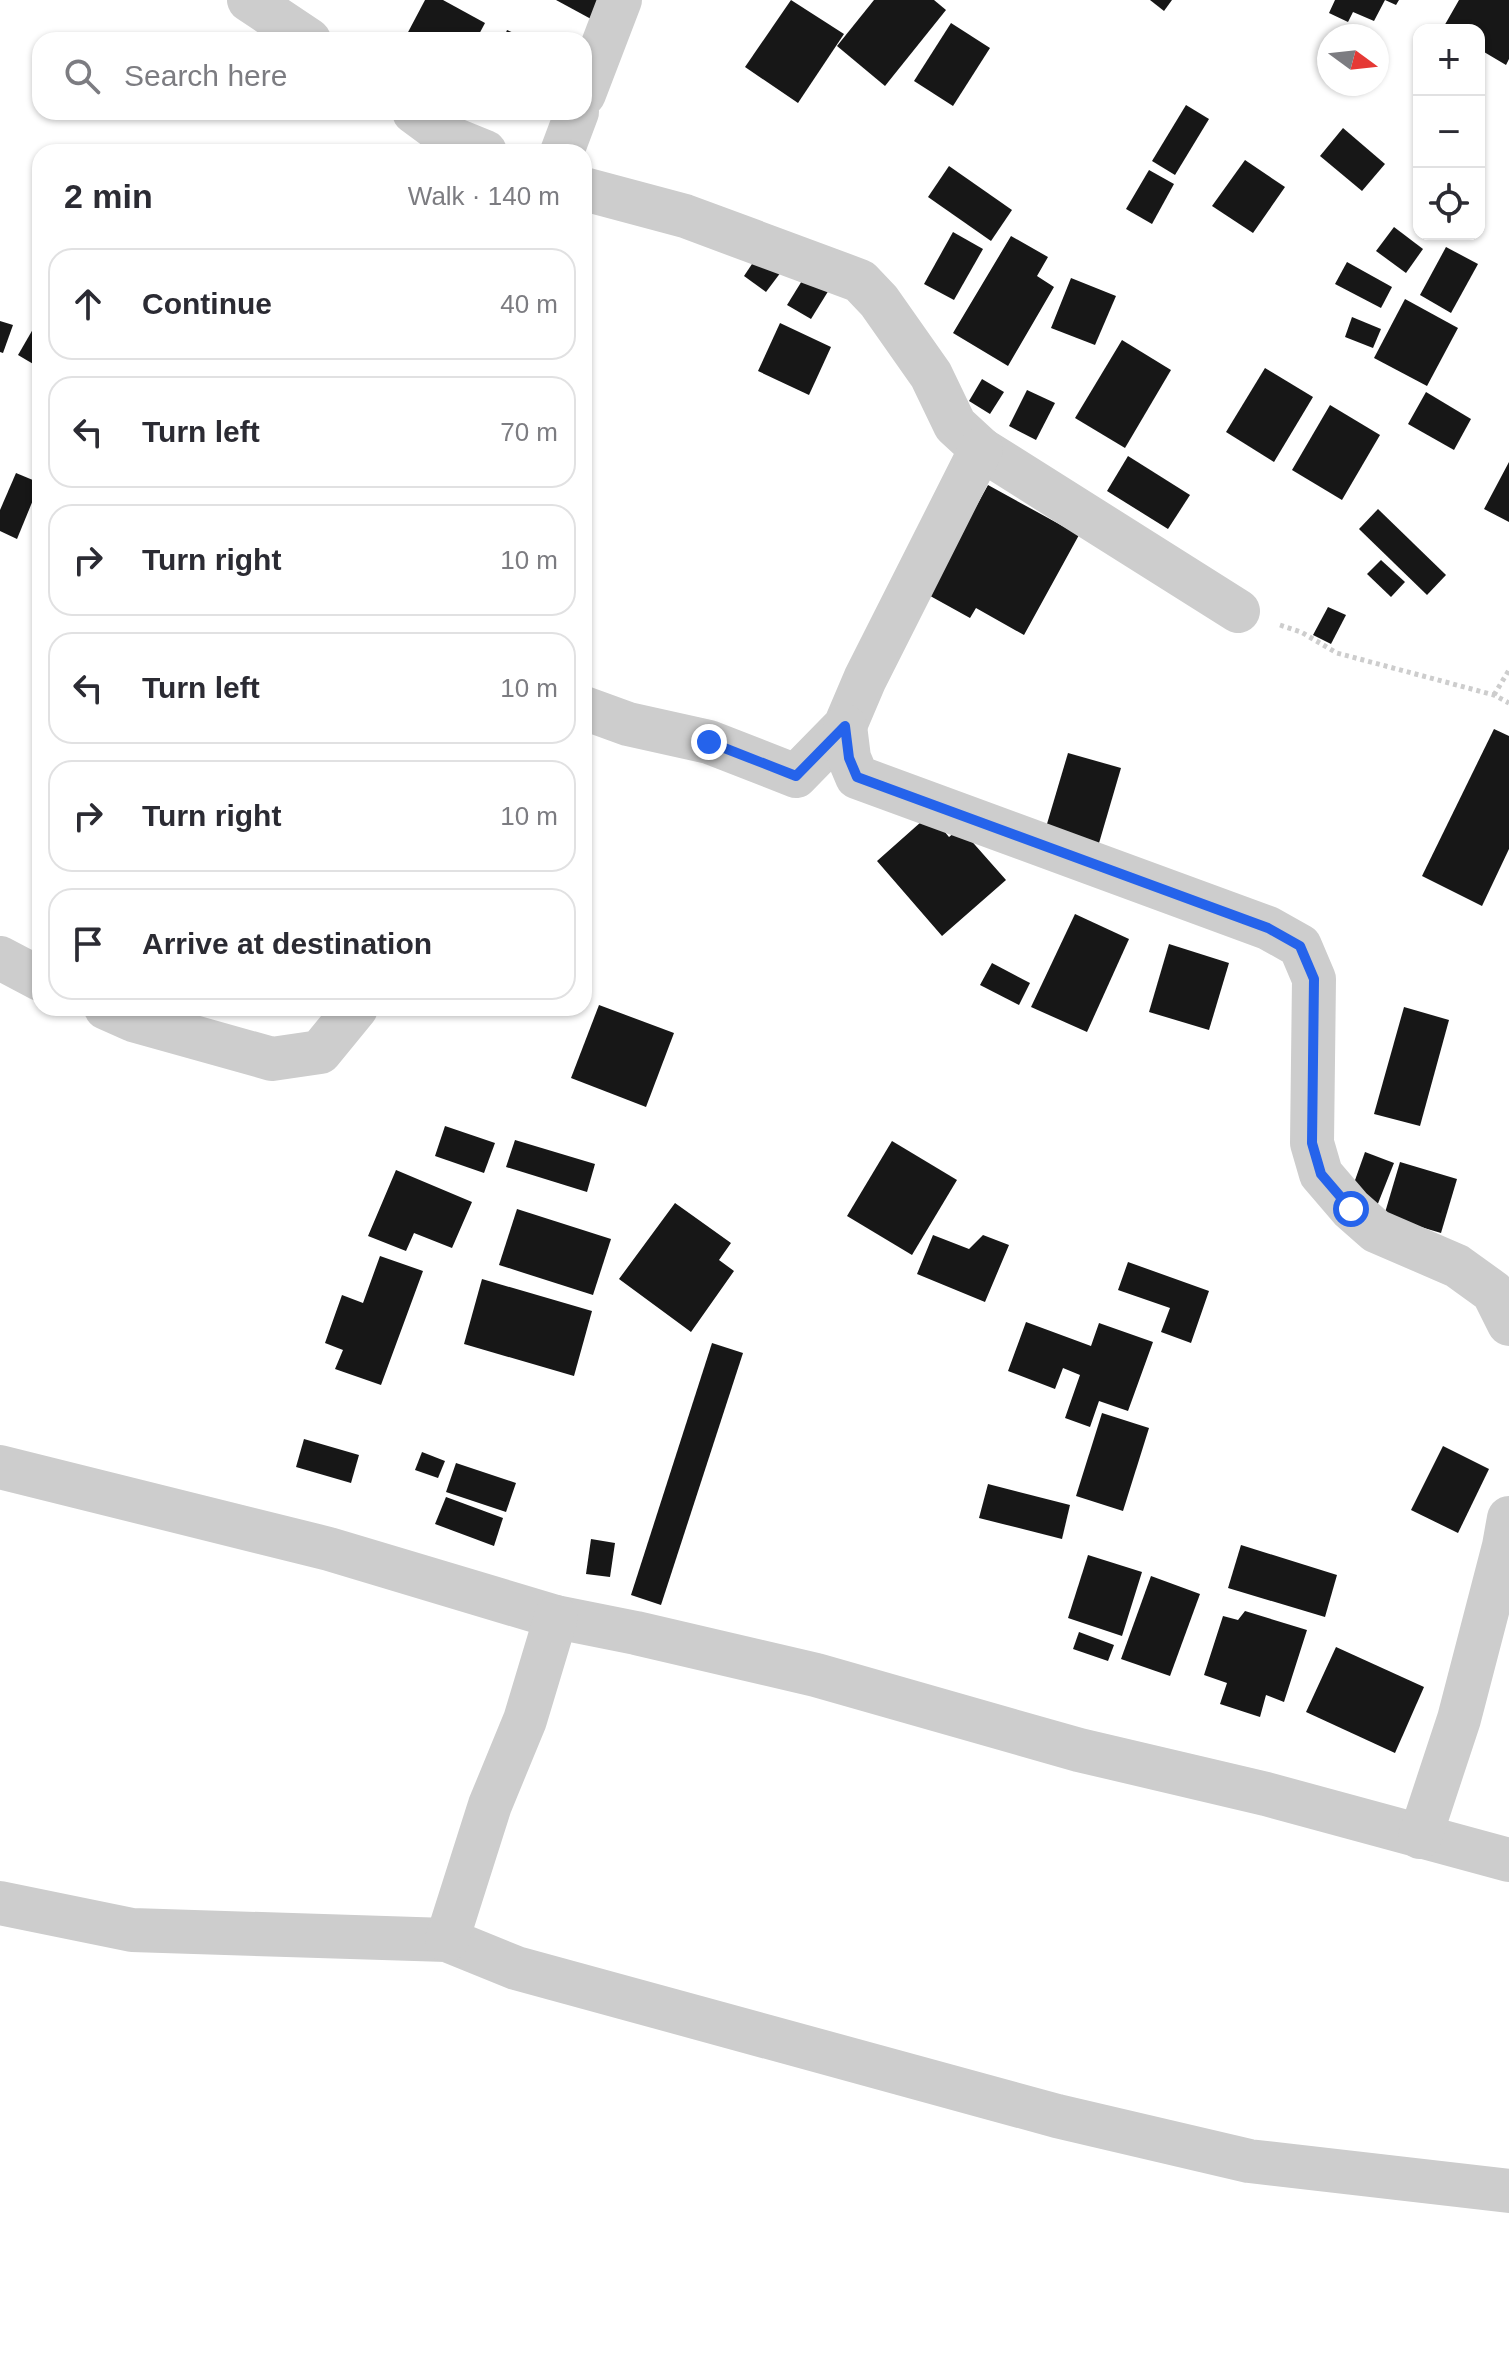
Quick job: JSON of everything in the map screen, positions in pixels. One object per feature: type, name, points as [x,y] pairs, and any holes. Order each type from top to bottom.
[{"type":"street","points":[[249,0],[297,32]]},
{"type":"street","points":[[592,73],[620,0]]},
{"type":"street","points":[[425,120],[448,137],[465,144]]},
{"type":"street","points":[[565,144],[574,120]]},
{"type":"street","points":[[592,191],[685,216],[860,281],[879,301],[931,375],[955,425],[981,449],[1238,611]]},
{"type":"street","points":[[592,711],[628,724],[709,742],[796,776],[845,726],[865,679],[981,449]]},
{"type":"street","points":[[845,726],[849,758],[857,777],[1268,928],[1300,946],[1314,979],[1312,1143],[1321,1174],[1351,1209],[1376,1231],[1457,1266],[1493,1292],[1509,1324]]},
{"type":"street","points":[[0,958],[32,975]]},
{"type":"street","points":[[124,1016],[272,1059],[320,1052],[349,1016]]},
{"type":"street","points":[[0,1467],[329,1549],[556,1617],[816,1675],[1079,1750],[1266,1794],[1509,1860]]},
{"type":"street","points":[[1420,1837],[1459,1719],[1509,1518]]},
{"type":"street","points":[[447,1940],[490,1805],[525,1720],[556,1617]]},
{"type":"street","points":[[0,1903],[132,1930],[447,1940],[516,1968],[1057,2116],[1249,2161],[1509,2191]]},
{"type":"path","points":[[1238,611],[1301,632],[1337,653],[1494,695],[1509,703]]},
{"type":"path","points":[[1494,695],[1509,670]]},
{"type":"building","points":[[425,0],[443,0],[485,23],[480,32],[408,32]]},
{"type":"building","points":[[556,0],[601,0],[591,19]]},
{"type":"building","points":[[791,0],[844,34],[798,103],[745,67]]},
{"type":"building","points":[[874,0],[934,0],[946,10],[885,86],[837,46]]},
{"type":"building","points":[[1150,0],[1172,0],[1164,11]]},
{"type":"building","points":[[1335,0],[1385,0],[1374,21],[1353,12],[1348,22],[1329,13]]},
{"type":"building","points":[[1459,0],[1509,0],[1509,59],[1506,65],[1485,53],[1485,24],[1445,24]]},
{"type":"building","points":[[951,23],[990,48],[953,106],[914,81]]},
{"type":"building","points":[[1186,105],[1209,119],[1175,175],[1152,161]]},
{"type":"building","points":[[1343,128],[1385,164],[1362,191],[1320,156]]},
{"type":"building","points":[[1245,160],[1285,187],[1253,233],[1212,206]]},
{"type":"building","points":[[949,166],[1012,210],[991,241],[928,197]]},
{"type":"building","points":[[1149,170],[1174,184],[1152,224],[1126,209]]},
{"type":"building","points":[[1394,227],[1423,249],[1406,273],[1376,251]]},
{"type":"building","points":[[953,232],[983,249],[954,300],[924,284]]},
{"type":"building","points":[[1011,236],[1048,257],[1037,276],[1054,287],[1008,366],[953,333]]},
{"type":"building","points":[[1446,247],[1478,264],[1451,313],[1420,295]]},
{"type":"building","points":[[758,255],[781,272],[766,292],[744,276]]},
{"type":"building","points":[[1347,262],[1392,287],[1381,308],[1335,284]]},
{"type":"building","points":[[808,271],[832,285],[811,319],[787,305]]},
{"type":"building","points":[[1071,278],[1116,296],[1095,345],[1051,328]]},
{"type":"building","points":[[1405,299],[1458,328],[1427,386],[1374,358]]},
{"type":"building","points":[[1352,317],[1381,329],[1373,348],[1345,337]]},
{"type":"building","points":[[0,321],[13,325],[3,353],[0,352]]},
{"type":"building","points":[[780,323],[831,347],[809,395],[758,371]]},
{"type":"building","points":[[32,331],[32,363],[18,355]]},
{"type":"building","points":[[1122,340],[1171,370],[1125,448],[1075,418]]},
{"type":"building","points":[[1265,368],[1313,397],[1274,462],[1226,432]]},
{"type":"building","points":[[982,379],[1004,392],[990,414],[969,401]]},
{"type":"building","points":[[1027,390],[1055,403],[1036,440],[1009,426]]},
{"type":"building","points":[[1426,392],[1471,419],[1454,450],[1408,424]]},
{"type":"building","points":[[1330,405],[1380,435],[1342,500],[1292,470]]},
{"type":"building","points":[[1128,456],[1190,495],[1168,529],[1107,491]]},
{"type":"building","points":[[1509,462],[1509,522],[1484,509]]},
{"type":"building","points":[[16,473],[32,480],[32,502],[17,539],[0,531],[0,510]]},
{"type":"building","points":[[988,485],[1079,535],[1024,635],[976,608],[970,618],[914,587],[973,512]]},
{"type":"building","points":[[1378,509],[1446,575],[1427,595],[1359,529]]},
{"type":"building","points":[[1381,560],[1405,582],[1391,597],[1367,574]]},
{"type":"building","points":[[1328,607],[1346,615],[1331,644],[1313,635]]},
{"type":"building","points":[[1494,729],[1509,736],[1509,849],[1482,906],[1422,876]]},
{"type":"building","points":[[1068,753],[1121,768],[1097,850],[1044,834]]},
{"type":"building","points":[[930,814],[949,837],[960,828],[1006,880],[942,936],[877,861]]},
{"type":"building","points":[[1075,914],[1129,939],[1087,1032],[1031,1007]]},
{"type":"building","points":[[1169,944],[1229,963],[1209,1030],[1149,1012]]},
{"type":"building","points":[[992,963],[1030,983],[1019,1005],[980,985]]},
{"type":"building","points":[[599,1005],[674,1033],[646,1107],[571,1078]]},
{"type":"building","points":[[1404,1007],[1449,1020],[1420,1126],[1374,1114]]},
{"type":"building","points":[[445,1126],[495,1143],[484,1173],[435,1156]]},
{"type":"building","points":[[515,1140],[595,1164],[587,1192],[506,1167]]},
{"type":"building","points":[[892,1141],[957,1180],[912,1255],[847,1216]]},
{"type":"building","points":[[1365,1152],[1394,1163],[1375,1211],[1348,1200]]},
{"type":"building","points":[[1400,1162],[1457,1179],[1441,1233],[1384,1216]]},
{"type":"building","points":[[396,1170],[472,1202],[452,1248],[414,1233],[406,1251],[368,1236]]},
{"type":"building","points":[[675,1203],[731,1243],[719,1260],[734,1271],[691,1332],[619,1279]]},
{"type":"building","points":[[517,1209],[611,1239],[593,1295],[499,1265]]},
{"type":"building","points":[[933,1235],[969,1249],[983,1235],[1009,1245],[985,1302],[917,1274]]},
{"type":"building","points":[[380,1256],[423,1271],[381,1385],[335,1369],[343,1350],[325,1343],[342,1295],[363,1303]]},
{"type":"building","points":[[1128,1262],[1209,1291],[1191,1343],[1161,1332],[1170,1308],[1118,1290]]},
{"type":"building","points":[[482,1279],[592,1311],[574,1376],[464,1344]]},
{"type":"building","points":[[1026,1322],[1091,1346],[1099,1323],[1153,1342],[1128,1411],[1099,1401],[1090,1427],[1065,1418],[1080,1375],[1063,1368],[1055,1389],[1008,1371]]},
{"type":"building","points":[[712,1343],[743,1353],[661,1605],[631,1595]]},
{"type":"building","points":[[1102,1413],[1149,1428],[1123,1511],[1076,1496]]},
{"type":"building","points":[[304,1439],[359,1455],[351,1483],[296,1467]]},
{"type":"building","points":[[1443,1446],[1489,1469],[1458,1533],[1411,1510]]},
{"type":"building","points":[[422,1452],[445,1461],[438,1478],[415,1470]]},
{"type":"building","points":[[456,1463],[516,1483],[506,1512],[446,1492]]},
{"type":"building","points":[[988,1484],[1070,1505],[1062,1539],[979,1518]]},
{"type":"building","points":[[446,1497],[503,1518],[494,1546],[435,1524]]},
{"type":"building","points":[[591,1539],[615,1543],[610,1577],[586,1574]]},
{"type":"building","points":[[1241,1545],[1337,1575],[1325,1617],[1228,1588]]},
{"type":"building","points":[[1088,1555],[1142,1572],[1122,1636],[1068,1618]]},
{"type":"building","points":[[1151,1576],[1200,1594],[1170,1676],[1121,1659]]},
{"type":"building","points":[[1245,1611],[1307,1630],[1284,1702],[1266,1695],[1260,1717],[1220,1704],[1227,1683],[1204,1675],[1223,1616],[1238,1620]]},
{"type":"building","points":[[1079,1632],[1114,1645],[1108,1661],[1073,1649]]},
{"type":"building","points":[[1336,1647],[1424,1687],[1395,1753],[1306,1712]]},
{"type":"route","points":[[709,742],[796,776],[845,726],[849,758],[857,777],[1268,928],[1300,946],[1314,979],[1312,1143],[1321,1174],[1351,1209]]}]
